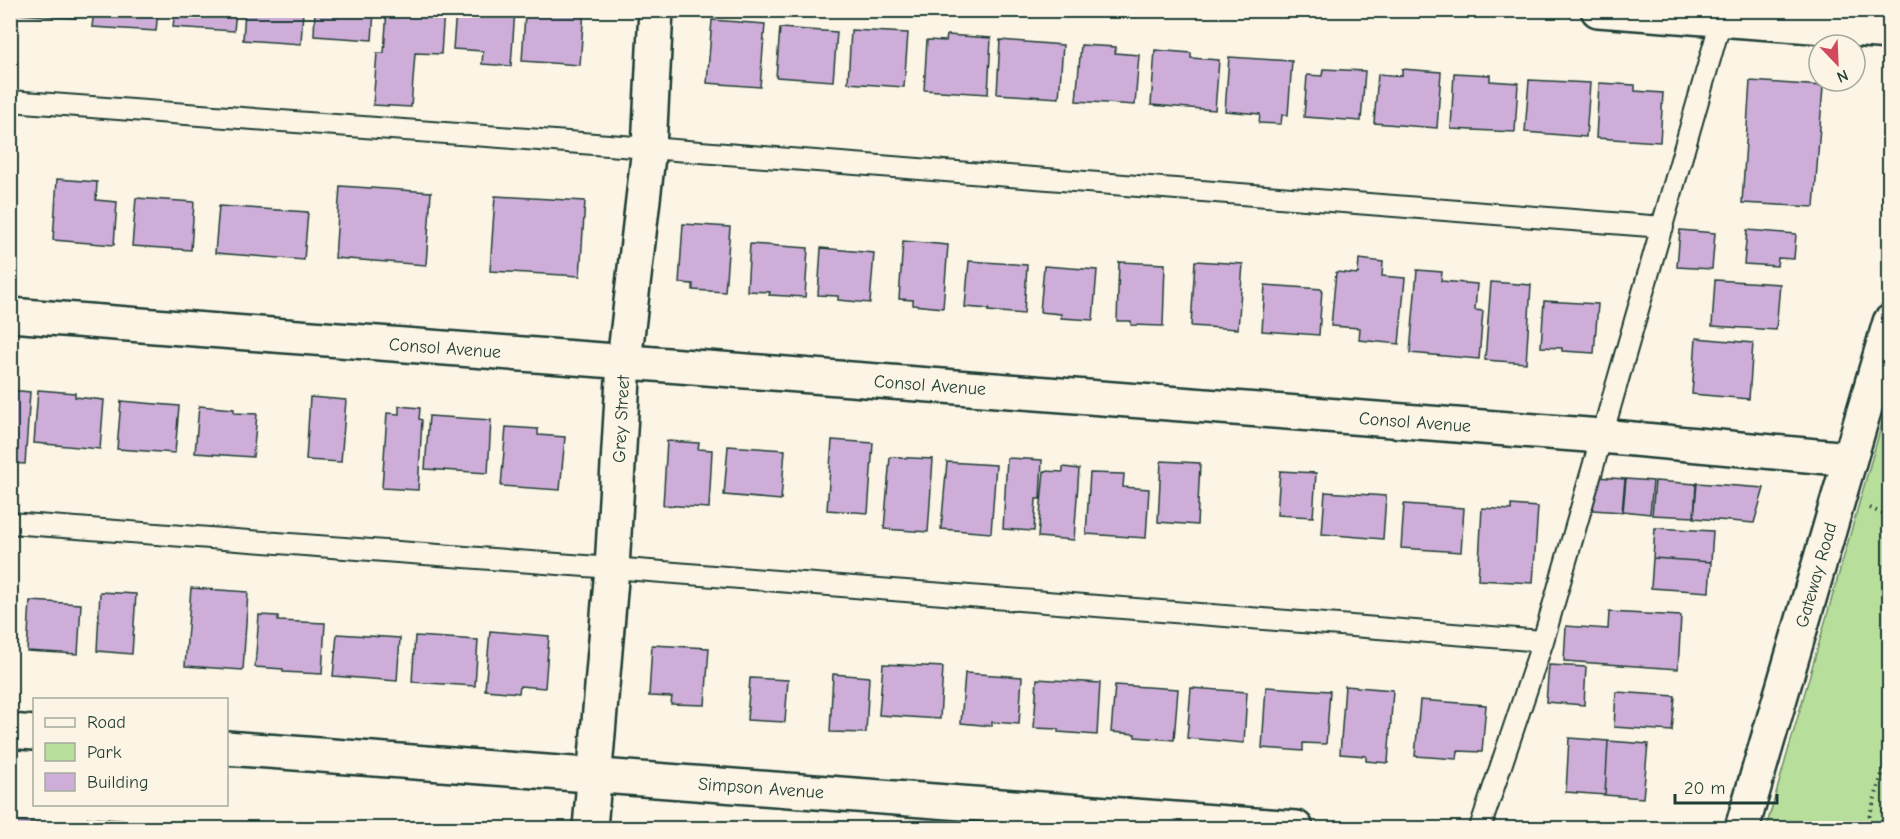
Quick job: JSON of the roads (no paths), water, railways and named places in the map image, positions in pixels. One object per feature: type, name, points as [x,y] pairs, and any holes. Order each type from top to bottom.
[{"type":"street","name":"Grey Street","points":[[590,828],[612,568],[624,362],[650,148],[656,10]]},
{"type":"street","points":[[1598,10],[1723,15],[1890,32]]},
{"type":"street","name":"Consol Avenue","points":[[10,315],[1601,436],[1849,459]]},
{"type":"street","name":"Gateway Road","points":[[1743,828],[1890,322]]},
{"type":"street","points":[[10,731],[33,733]]},
{"type":"street","name":"Simpson Avenue","points":[[228,747],[1296,828]]},
{"type":"lane","points":[[1480,828],[1543,641],[1723,15]]},
{"type":"lane","points":[[10,101],[1663,227]]},
{"type":"lane","points":[[10,523],[1543,641]]}]
